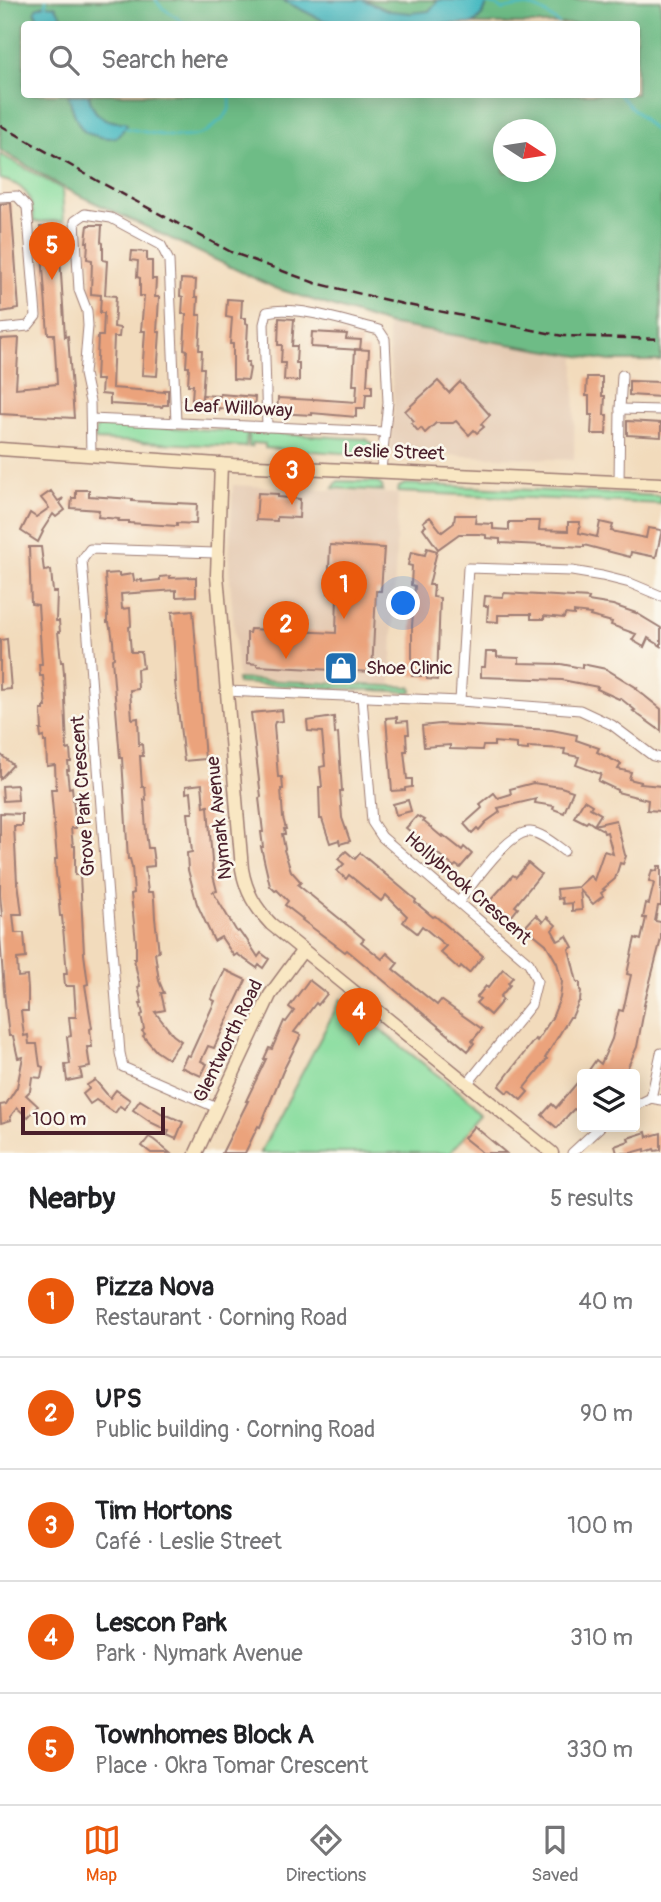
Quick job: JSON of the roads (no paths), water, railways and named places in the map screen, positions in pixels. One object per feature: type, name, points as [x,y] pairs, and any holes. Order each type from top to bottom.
[{"type":"street","points":[[0,197],[16,196],[27,207],[36,316],[28,326],[0,329]]},
{"type":"street","points":[[91,454],[90,402],[84,374],[87,311],[79,290],[75,221],[85,214],[111,218],[161,246],[169,261],[176,422]]},
{"type":"street","points":[[267,426],[264,324],[267,312],[280,309],[324,316],[379,330],[385,339],[388,402],[381,470]]},
{"type":"street","points":[[619,482],[622,375]]},
{"type":"street","points":[[620,409],[661,410]]},
{"type":"street","name":"Leaf Willoway","points":[[91,419],[384,432]]},
{"type":"street","name":"Leslie Street","points":[[0,449],[222,464],[661,484]]},
{"type":"street","name":"Nymark Avenue","points":[[222,464],[216,553],[242,869],[250,898],[271,924],[552,1153]]},
{"type":"street","name":"Grove Park Crescent","points":[[216,553],[90,548],[82,560],[123,1067],[217,1108]]},
{"type":"street","points":[[460,701],[468,568],[572,571],[630,583],[661,596]]},
{"type":"street","points":[[226,691],[460,701],[580,710],[612,725],[653,756],[661,758]]},
{"type":"street","name":"Hollybrook Crescent","points":[[362,696],[372,822],[382,837],[528,963],[537,981],[531,1005],[467,1084]]},
{"type":"street","points":[[459,902],[501,850],[524,832],[538,834],[564,851]]},
{"type":"street","name":"Glentworth Road","points":[[196,1153],[270,995],[303,950]]},
{"type":"street","points":[[656,1099],[661,1053]]},
{"type":"street","points":[[572,1153],[595,1132]]},
{"type":"water","points":[[282,0],[363,0],[390,11],[411,13],[429,11],[438,0],[487,0],[486,8],[477,21],[322,20]]},
{"type":"water","points":[[55,6],[65,21],[40,21],[36,8]]},
{"type":"water","points":[[69,98],[90,98],[96,113],[111,121],[127,124],[119,135],[113,138],[100,137],[84,131]]},
{"type":"waterway","points":[[46,0],[46,5]]},
{"type":"waterway","points":[[156,0],[161,7],[182,21]]},
{"type":"waterway","points":[[487,4],[496,5],[502,10],[519,6],[533,7],[555,21]]},
{"type":"waterway","points":[[125,128],[166,136],[198,135],[222,119],[230,107],[229,98]]},
{"type":"waterway","points":[[622,98],[661,137]]},
{"type":"railway","points":[[0,125],[231,252],[315,283],[403,304],[563,336],[661,339]]},
{"type":"place","name":"Townhomes Block A","points":[[52,280]]},
{"type":"place","name":"Tim Hortons","points":[[292,505]]},
{"type":"place","name":"Pizza Nova","points":[[344,619]]},
{"type":"place","name":"UPS","points":[[286,659]]},
{"type":"place","name":"Shoe Clinic","points":[[341,668]]},
{"type":"place","name":"Lescon Park","points":[[359,1046]]}]
